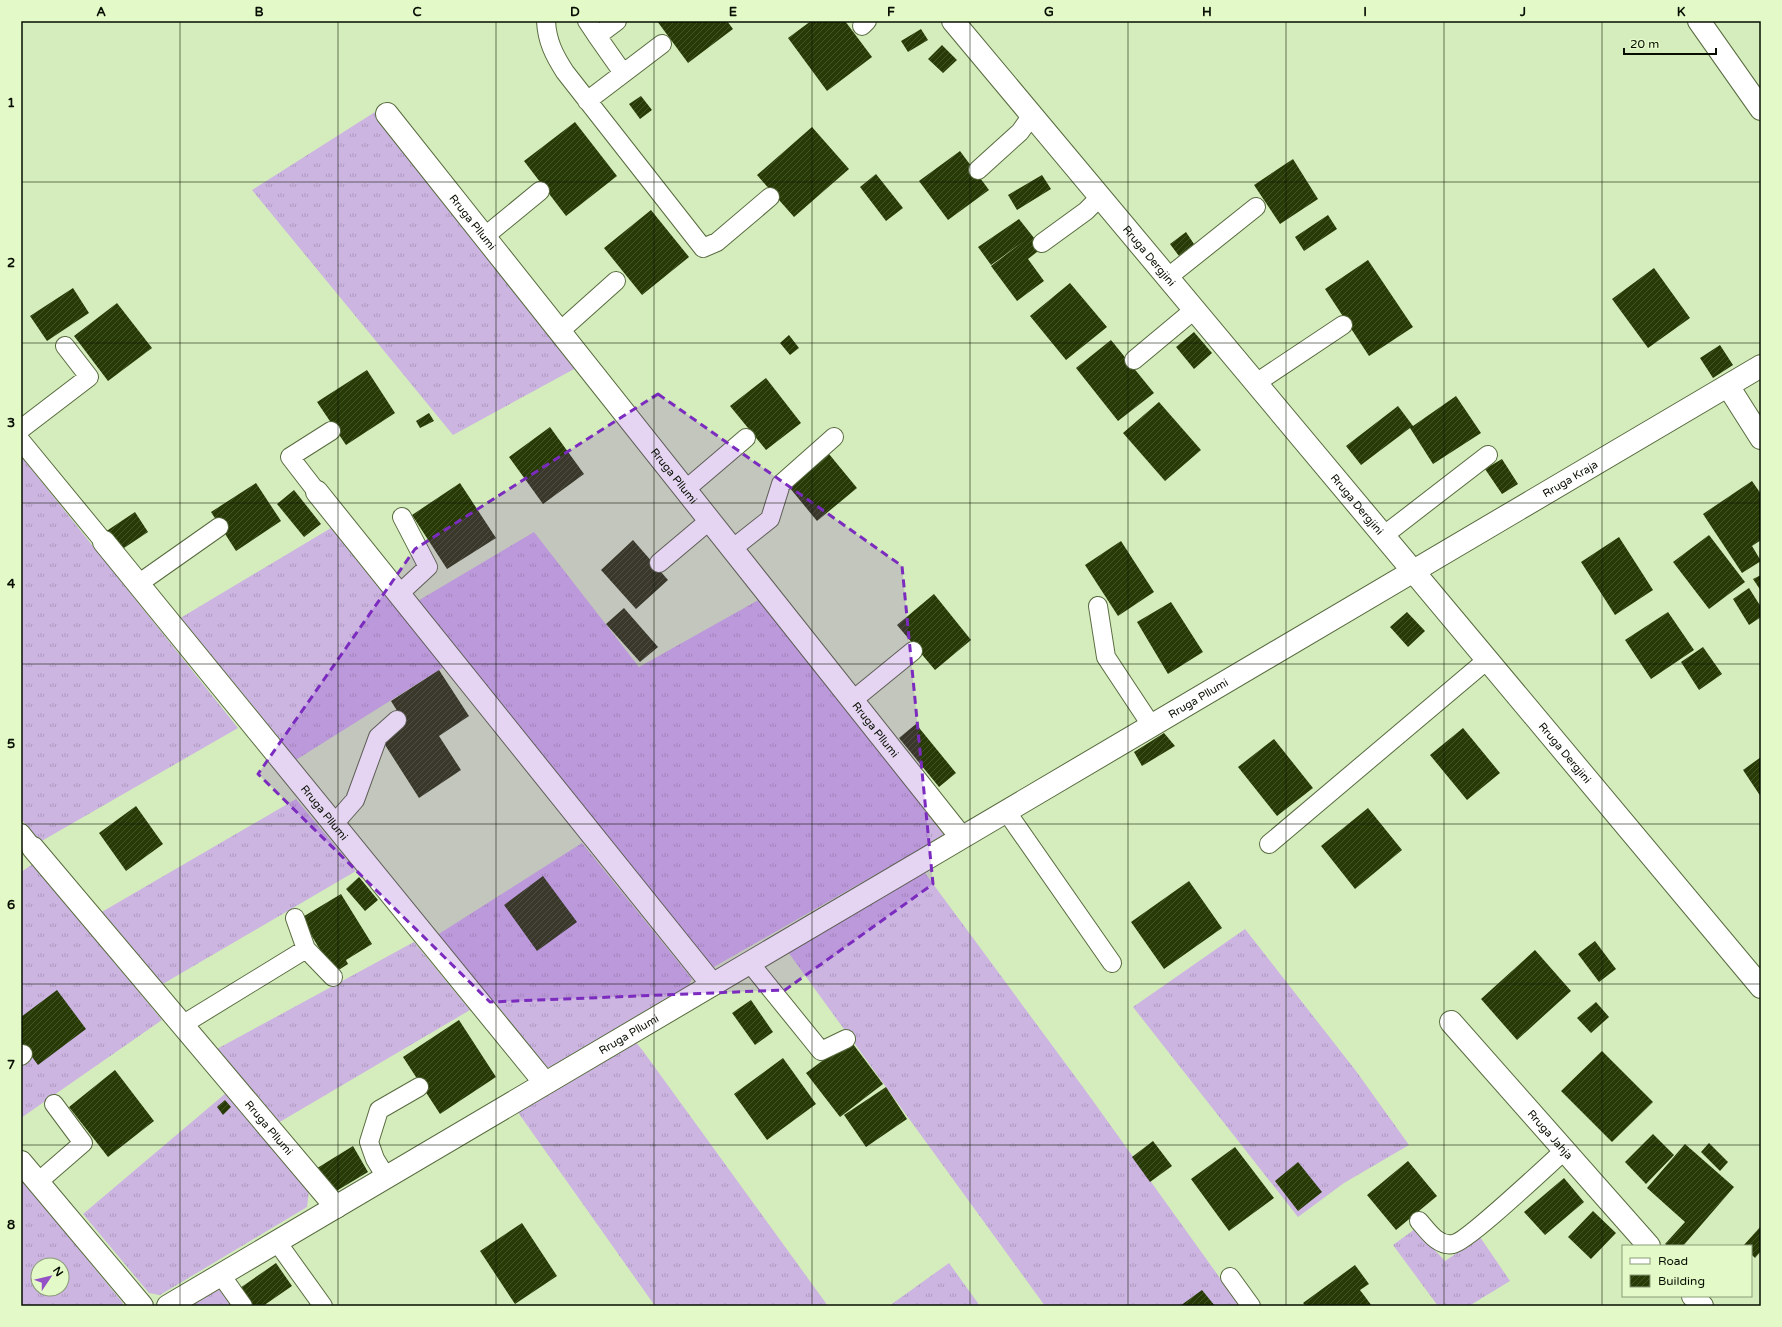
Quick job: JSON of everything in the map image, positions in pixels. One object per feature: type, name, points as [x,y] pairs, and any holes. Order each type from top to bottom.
[{"type":"street","name":"Rruga Dergjini","points":[[953,21],[1761,987]]},
{"type":"street","points":[[1699,21],[1761,109]]},
{"type":"street","name":"Rruga Pllumi","points":[[386,114],[962,837]]},
{"type":"street","name":"Rruga Kraja","points":[[1413,571],[1761,366]]},
{"type":"street","points":[[1728,386],[1761,438]]},
{"type":"street","points":[[317,492],[400,593],[712,984]]},
{"type":"street","name":"Rruga Pllumi","points":[[104,542],[545,1083]]},
{"type":"street","name":"Rruga Pllumi","points":[[168,1306],[1413,571]]},
{"type":"street","name":"Rruga Pllumi","points":[[27,841],[336,1207]]},
{"type":"street","name":"Rruga Jahja","points":[[1452,1022],[1648,1245]]},
{"type":"street","points":[[21,1162],[142,1306]]},
{"type":"street","points":[[1694,1297],[1702,1306]]},
{"type":"lane","points":[[546,21],[546,35],[552,50],[565,72],[703,248],[717,242],[770,197]]},
{"type":"lane","points":[[587,21],[623,73]]},
{"type":"lane","points":[[597,36],[617,21]]},
{"type":"lane","points":[[587,101],[662,44]]},
{"type":"lane","points":[[978,170],[1020,132],[1032,115]]},
{"type":"lane","points":[[484,237],[540,191]]},
{"type":"lane","points":[[1042,243],[1086,211],[1100,197]]},
{"type":"lane","points":[[1167,278],[1256,207]]},
{"type":"lane","points":[[559,332],[616,281]]},
{"type":"lane","points":[[1134,360],[1194,310]]},
{"type":"lane","points":[[1256,383],[1343,325]]},
{"type":"lane","points":[[21,429],[89,377],[65,346]]},
{"type":"lane","points":[[317,492],[290,457],[331,431]]},
{"type":"lane","points":[[732,549],[770,519],[782,484],[834,437]]},
{"type":"lane","points":[[686,490],[746,438]]},
{"type":"lane","points":[[21,441],[104,542]]},
{"type":"lane","points":[[1383,536],[1488,455]]},
{"type":"lane","points":[[400,593],[428,567],[402,517]]},
{"type":"lane","points":[[659,563],[710,520]]},
{"type":"lane","points":[[138,584],[219,527]]},
{"type":"lane","points":[[1098,606],[1106,657],[1151,725]]},
{"type":"lane","points":[[853,700],[913,651]]},
{"type":"lane","points":[[1269,844],[1487,660]]},
{"type":"lane","points":[[334,824],[356,800],[378,737],[397,720]]},
{"type":"lane","points":[[1006,811],[1112,963]]},
{"type":"lane","points":[[295,918],[306,949],[332,977]]},
{"type":"lane","points":[[182,1025],[306,949]]},
{"type":"lane","points":[[749,962],[821,1051],[846,1039]]},
{"type":"lane","points":[[386,1177],[375,1159],[369,1142],[379,1110],[419,1086]]},
{"type":"lane","points":[[38,1182],[83,1143],[54,1104]]},
{"type":"lane","points":[[1419,1221],[1440,1242],[1453,1244],[1472,1232],[1565,1150]]},
{"type":"lane","points":[[277,1242],[323,1306]]},
{"type":"lane","points":[[221,1275],[243,1306]]},
{"type":"lane","points":[[1230,1278],[1251,1306]]},
{"type":"highlighted area","points":[[658,394],[902,566],[933,884],[785,990],[490,1002],[258,774],[415,549]]},
{"type":"green space","points":[[375,112],[576,368],[453,435],[252,190]]},
{"type":"green space","points":[[21,456],[238,728],[40,842],[21,819]]},
{"type":"green space","points":[[331,528],[444,667],[291,763],[177,620]]},
{"type":"green space","points":[[534,532],[639,667],[762,598],[948,833],[712,968],[416,602]]},
{"type":"green space","points":[[296,799],[356,871],[161,985],[100,913]]},
{"type":"green space","points":[[582,843],[692,979],[688,986],[551,1067],[540,1067],[434,937]]},
{"type":"green space","points":[[33,864],[162,1020],[21,1118],[21,872]]},
{"type":"green space","points":[[922,869],[1088,1094],[1240,1306],[1045,1306],[788,952]]},
{"type":"green space","points":[[1245,929],[1356,1071],[1409,1145],[1344,1183],[1298,1217],[1133,1007]]},
{"type":"green space","points":[[414,942],[470,1010],[278,1123],[215,1050]]},
{"type":"green space","points":[[634,1040],[828,1306],[655,1306],[517,1111]]},
{"type":"green space","points":[[226,1093],[309,1191],[307,1207],[160,1295],[149,1293],[83,1214]]},
{"type":"green space","points":[[21,1178],[123,1303],[122,1306],[21,1306]]},
{"type":"green space","points":[[1415,1229],[1445,1261],[1480,1237],[1510,1281],[1469,1306],[1438,1306],[1393,1245]]},
{"type":"green space","points":[[949,1263],[980,1306],[889,1306]]},
{"type":"green space","points":[[219,1286],[235,1306],[186,1306]]},
{"type":"building","points":[[657,21],[727,21],[733,29],[688,63]]},
{"type":"building","points":[[811,21],[845,21],[872,57],[827,91],[788,38]]},
{"type":"building","points":[[921,29],[928,40],[908,52],[901,41]]},
{"type":"building","points":[[942,45],[957,60],[943,73],[928,59]]},
{"type":"building","points":[[641,96],[652,110],[640,119],[629,104]]},
{"type":"building","points":[[575,122],[617,176],[566,216],[524,161]]},
{"type":"building","points":[[812,127],[849,169],[794,217],[757,175]]},
{"type":"building","points":[[960,151],[989,190],[948,220],[919,181]]},
{"type":"building","points":[[1293,159],[1318,199],[1280,224],[1254,185]]},
{"type":"building","points":[[876,174],[903,208],[886,221],[860,187]]},
{"type":"building","points":[[1042,175],[1051,189],[1017,210],[1008,195]]},
{"type":"building","points":[[651,210],[689,257],[642,295],[604,248]]},
{"type":"building","points":[[1328,215],[1337,229],[1304,251],[1295,237]]},
{"type":"building","points":[[1019,219],[1042,248],[1028,259],[1044,281],[1017,301],[991,266],[1024,241],[991,265],[978,247]]},
{"type":"building","points":[[1186,232],[1194,244],[1179,256],[1170,244]]},
{"type":"building","points":[[1368,260],[1413,327],[1369,356],[1325,289]]},
{"type":"building","points":[[1654,268],[1690,318],[1648,348],[1612,299]]},
{"type":"building","points":[[1070,283],[1107,327],[1066,360],[1030,316]]},
{"type":"building","points":[[73,288],[89,313],[47,341],[30,316]]},
{"type":"building","points":[[117,303],[152,348],[108,381],[74,336]]},
{"type":"building","points":[[1194,332],[1212,353],[1194,369],[1176,347]]},
{"type":"building","points":[[789,335],[799,348],[790,355],[780,343]]},
{"type":"building","points":[[1111,340],[1154,393],[1118,421],[1076,368]]},
{"type":"building","points":[[1720,345],[1733,365],[1713,378],[1700,358]]},
{"type":"building","points":[[367,370],[395,413],[346,445],[317,402]]},
{"type":"building","points":[[766,378],[801,423],[766,450],[730,406]]},
{"type":"building","points":[[1456,396],[1481,433],[1433,464],[1410,428],[1361,465],[1346,446],[1398,406],[1413,426]]},
{"type":"building","points":[[1159,402],[1201,450],[1165,481],[1123,433]]},
{"type":"building","points":[[429,413],[434,421],[420,428],[416,421]]},
{"type":"building","points":[[550,427],[584,474],[543,504],[509,457]]},
{"type":"building","points":[[829,454],[857,488],[817,521],[789,487]]},
{"type":"building","points":[[1502,459],[1518,484],[1502,494],[1485,469]]},
{"type":"building","points":[[1752,481],[1761,494],[1761,540],[1752,546],[1761,561],[1742,573],[1703,514]]},
{"type":"building","points":[[256,483],[281,521],[236,551],[211,512]]},
{"type":"building","points":[[460,483],[496,538],[447,569],[412,515]]},
{"type":"building","points":[[294,490],[321,524],[304,537],[277,504]]},
{"type":"building","points":[[135,512],[148,532],[118,552],[105,532]]},
{"type":"building","points":[[1709,535],[1745,582],[1709,609],[1673,562]]},
{"type":"building","points":[[1619,537],[1653,590],[1615,615],[1581,562]]},
{"type":"building","points":[[633,540],[668,580],[636,609],[601,570]]},
{"type":"building","points":[[1121,541],[1154,592],[1118,616],[1085,565]]},
{"type":"building","points":[[1761,575],[1761,591],[1753,579]]},
{"type":"building","points":[[1749,588],[1761,607],[1761,617],[1749,625],[1733,599]]},
{"type":"building","points":[[934,594],[971,640],[935,670],[897,625]]},
{"type":"building","points":[[1171,602],[1203,652],[1168,674],[1137,622]]},
{"type":"building","points":[[624,608],[658,647],[640,662],[606,624]]},
{"type":"building","points":[[1407,612],[1425,631],[1408,647],[1390,627]]},
{"type":"building","points":[[1668,612],[1694,650],[1651,679],[1625,640]]},
{"type":"building","points":[[1703,647],[1722,674],[1699,690],[1681,662]]},
{"type":"building","points":[[439,670],[469,716],[439,736],[461,770],[419,798],[380,737],[404,722],[391,701]]},
{"type":"building","points":[[916,724],[956,773],[939,787],[899,738]]},
{"type":"building","points":[[1463,728],[1500,773],[1467,800],[1430,755]]},
{"type":"building","points":[[1164,733],[1175,746],[1142,766],[1134,752]]},
{"type":"building","points":[[1274,739],[1313,788],[1277,816],[1238,767]]},
{"type":"building","points":[[1761,757],[1761,797],[1743,770]]},
{"type":"building","points":[[136,806],[163,844],[126,871],[99,833]]},
{"type":"building","points":[[1368,808],[1402,850],[1355,889],[1321,846]]},
{"type":"building","points":[[543,876],[577,922],[537,951],[504,905]]},
{"type":"building","points":[[359,877],[378,900],[365,911],[346,889]]},
{"type":"building","points":[[1189,881],[1222,928],[1164,969],[1131,922]]},
{"type":"building","points":[[341,894],[372,944],[346,960],[348,964],[334,973],[301,918]]},
{"type":"building","points":[[1595,941],[1616,969],[1599,982],[1578,954]]},
{"type":"building","points":[[1535,950],[1571,991],[1517,1040],[1481,999]]},
{"type":"building","points":[[57,990],[86,1029],[38,1065],[21,1042],[21,1017]]},
{"type":"building","points":[[751,1000],[773,1032],[755,1045],[732,1013]]},
{"type":"building","points":[[1596,1002],[1609,1017],[1591,1033],[1577,1018]]},
{"type":"building","points":[[459,1020],[496,1077],[440,1114],[403,1057]]},
{"type":"building","points":[[850,1040],[883,1084],[840,1117],[806,1073]]},
{"type":"building","points":[[1602,1051],[1653,1102],[1612,1142],[1561,1091]]},
{"type":"building","points":[[783,1058],[816,1104],[767,1140],[734,1094]]},
{"type":"building","points":[[115,1070],[154,1121],[108,1157],[69,1107]]},
{"type":"building","points":[[886,1087],[907,1119],[866,1147],[844,1115]]},
{"type":"building","points":[[225,1100],[231,1107],[223,1115],[217,1107]]},
{"type":"building","points":[[1653,1134],[1674,1155],[1646,1184],[1625,1162]]},
{"type":"building","points":[[1153,1141],[1172,1166],[1150,1182],[1132,1157]]},
{"type":"building","points":[[1709,1143],[1728,1162],[1720,1171],[1701,1152]]},
{"type":"building","points":[[1685,1144],[1734,1187],[1684,1245],[1665,1244],[1685,1222],[1647,1188]]},
{"type":"building","points":[[353,1146],[368,1172],[333,1193],[314,1170]]},
{"type":"building","points":[[1235,1147],[1274,1198],[1229,1231],[1191,1179]]},
{"type":"building","points":[[1408,1161],[1437,1196],[1396,1230],[1367,1195]]},
{"type":"building","points":[[1298,1162],[1322,1192],[1298,1211],[1275,1181]]},
{"type":"building","points":[[1564,1178],[1584,1202],[1545,1235],[1524,1212]]},
{"type":"building","points":[[1593,1211],[1616,1233],[1591,1259],[1568,1237]]},
{"type":"building","points":[[522,1223],[557,1276],[515,1304],[480,1251]]},
{"type":"building","points":[[1761,1226],[1761,1251],[1755,1258],[1752,1255],[1752,1245],[1744,1245]]},
{"type":"building","points":[[276,1263],[292,1286],[263,1306],[253,1306],[240,1288]]},
{"type":"building","points":[[1355,1265],[1369,1284],[1360,1290],[1372,1306],[1306,1306],[1303,1303]]},
{"type":"building","points":[[1202,1290],[1215,1306],[1180,1306]]}]
